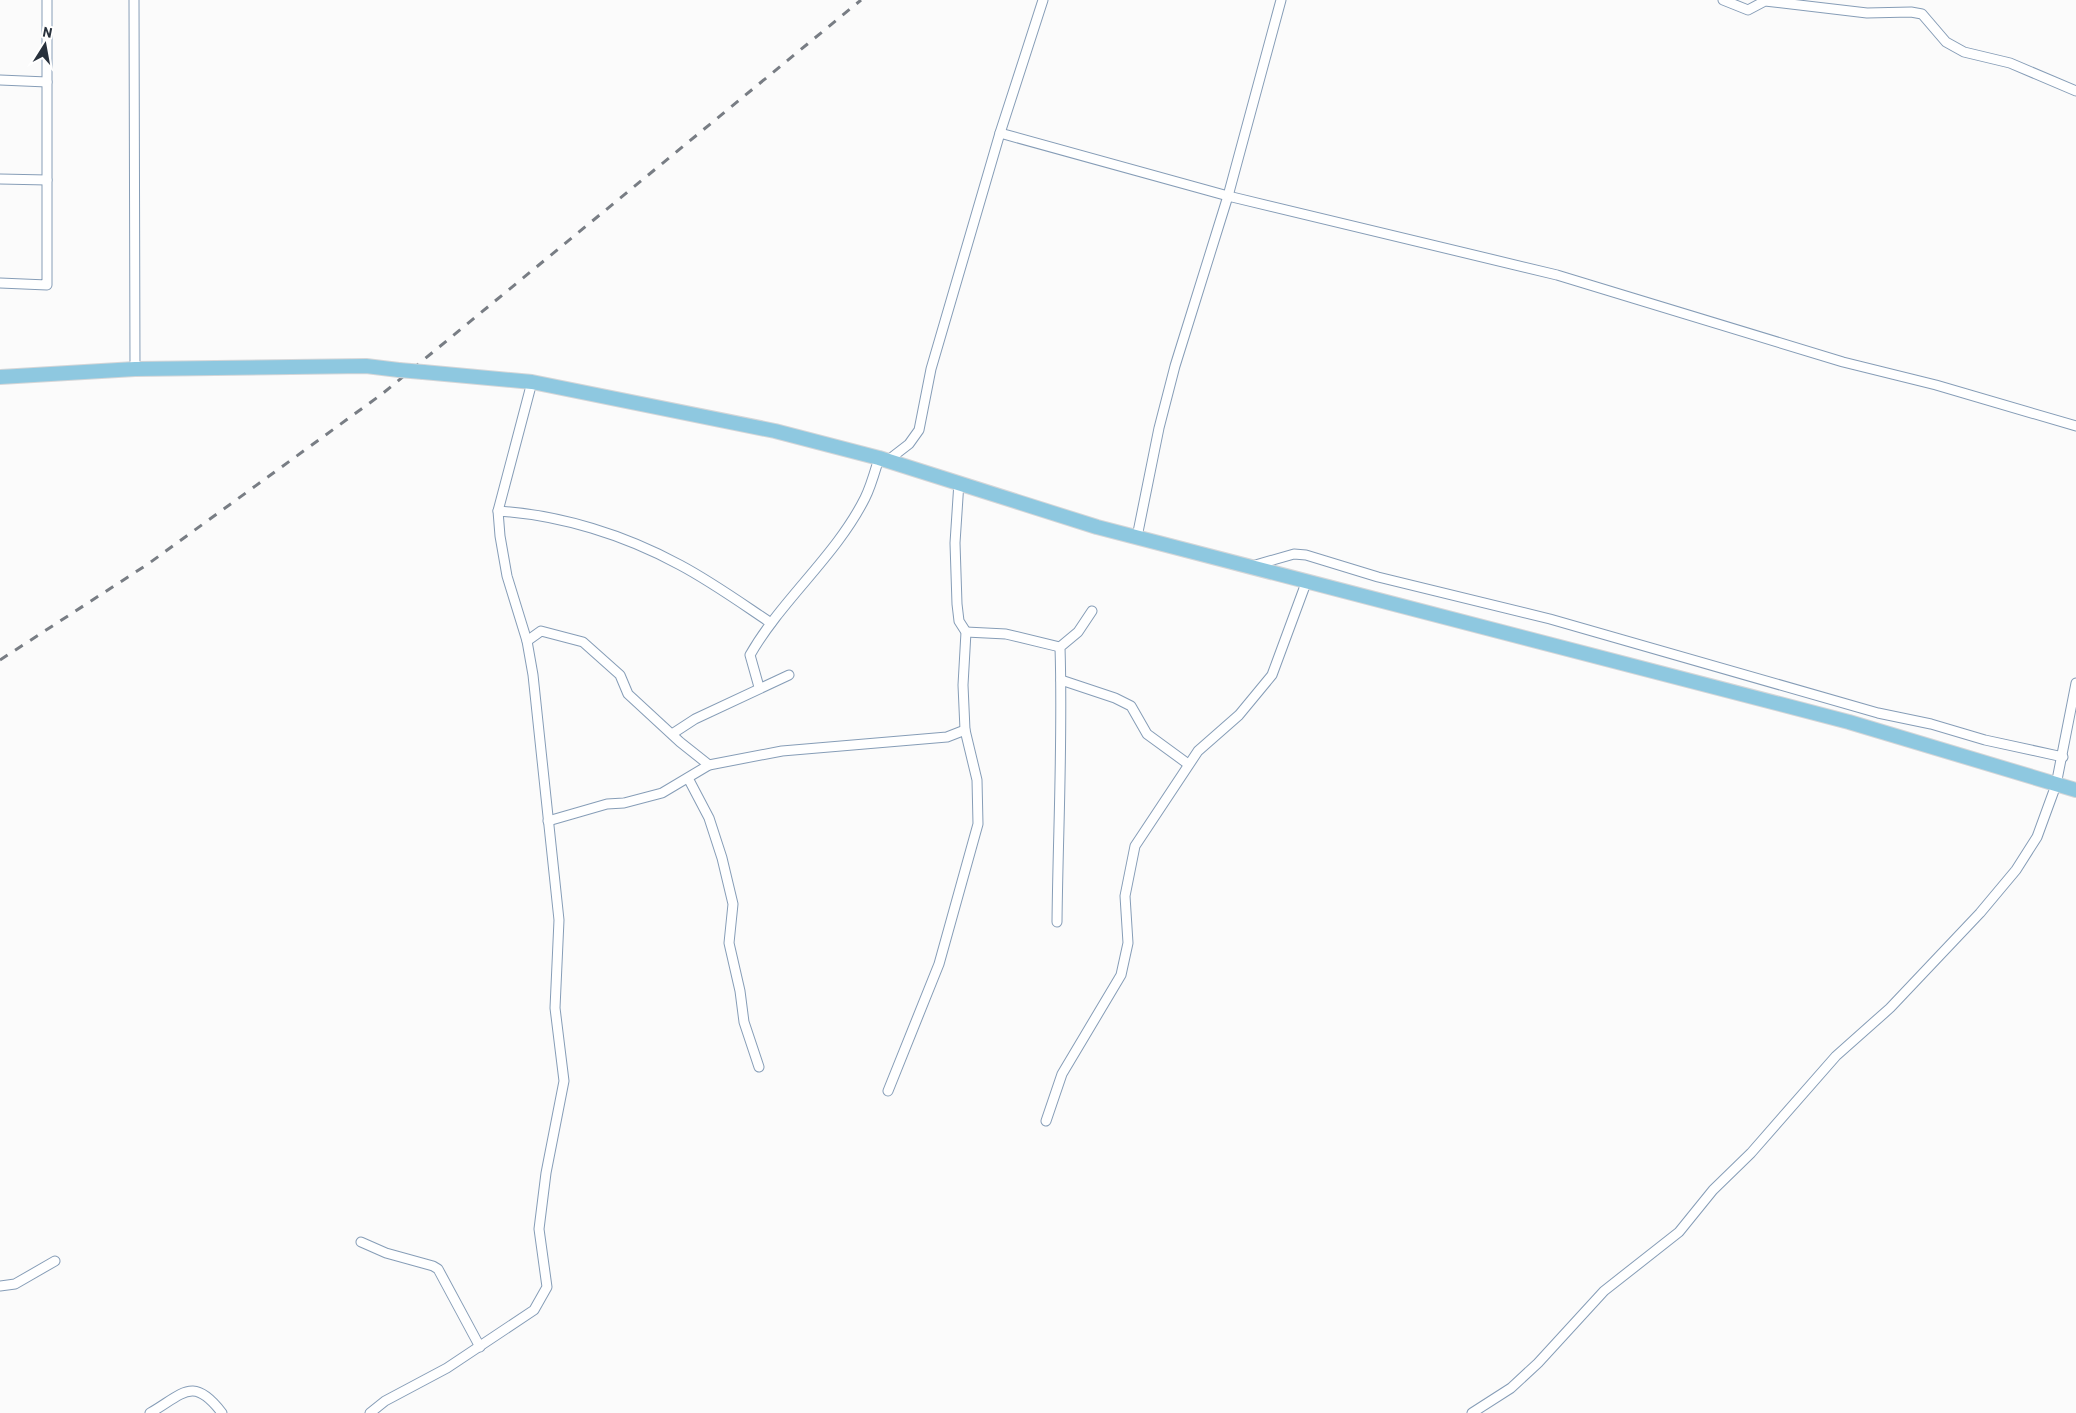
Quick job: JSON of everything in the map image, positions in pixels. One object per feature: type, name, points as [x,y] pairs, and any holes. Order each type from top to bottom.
[{"type":"main road","points":[[0,377],[135,369],[366,366],[532,382],[774,431],[959,482],[1097,527],[1306,583],[1849,722],[2076,790]]},
{"type":"street","points":[[0,283],[47,285],[47,0]]},
{"type":"street","points":[[134,0],[135,369]]},
{"type":"street","points":[[759,687],[750,655],[771,623],[841,536],[866,498],[883,460],[908,444],[920,430],[931,369],[1000,133],[1043,0]]},
{"type":"street","points":[[1137,537],[1159,428],[1175,366],[1228,196],[1281,0]]},
{"type":"street","points":[[1723,0],[1748,10],[1765,0],[1867,14],[1911,12],[1922,14],[1946,42],[1964,52],[2010,62],[2076,91]]},
{"type":"street","points":[[0,80],[47,82]]},
{"type":"street","points":[[1000,133],[1228,196],[1557,274],[1843,362],[1936,385],[2076,426]]},
{"type":"street","points":[[0,179],[47,180]]},
{"type":"street","points":[[370,1413],[385,1401],[447,1368],[534,1310],[547,1287],[539,1229],[546,1174],[564,1081],[555,1008],[559,920],[533,676],[526,641],[507,576],[498,511],[532,382]]},
{"type":"street","points":[[888,1090],[939,964],[978,824],[977,780],[965,730],[963,685],[966,632],[959,621],[957,604],[955,543],[959,482]]},
{"type":"street","points":[[498,511],[526,513],[576,522],[625,541],[680,564],[771,623]]},
{"type":"street","points":[[1247,567],[1288,555],[1306,555],[1378,577],[1550,619],[1878,713],[1931,724],[1985,740],[2063,757]]},
{"type":"street","points":[[1046,1121],[1062,1074],[1121,975],[1128,943],[1125,896],[1135,846],[1188,764],[1198,752],[1238,715],[1272,675],[1306,583]]},
{"type":"street","points":[[1060,647],[1078,632],[1092,610]]},
{"type":"street","points":[[526,641],[541,631],[583,642],[620,675],[628,694],[709,765]]},
{"type":"street","points":[[966,632],[1006,634],[1060,647]]},
{"type":"street","points":[[1057,922],[1060,647]]},
{"type":"street","points":[[672,734],[695,719],[759,687],[790,675]]},
{"type":"street","points":[[1061,680],[1114,698],[1131,706],[1147,734],[1188,764]]},
{"type":"street","points":[[1472,1413],[1511,1388],[1538,1363],[1604,1291],[1679,1232],[1713,1190],[1751,1153],[1836,1056],[1890,1008],[1980,913],[2016,870],[2037,837],[2056,785],[2076,683]]},
{"type":"street","points":[[548,821],[607,804],[624,803],[662,793],[709,765],[782,751],[947,737],[965,730]]},
{"type":"street","points":[[688,778],[709,818],[733,904],[729,943],[740,991],[744,1022],[758,1067]]},
{"type":"street","points":[[360,1242],[386,1253],[438,1269],[480,1347]]},
{"type":"street","points":[[0,1286],[15,1284],[55,1260]]},
{"type":"street","points":[[150,1413],[183,1392],[195,1390],[204,1393],[213,1400],[222,1413]]},
{"type":"railway","points":[[0,660],[148,564],[382,394],[861,0]]}]
